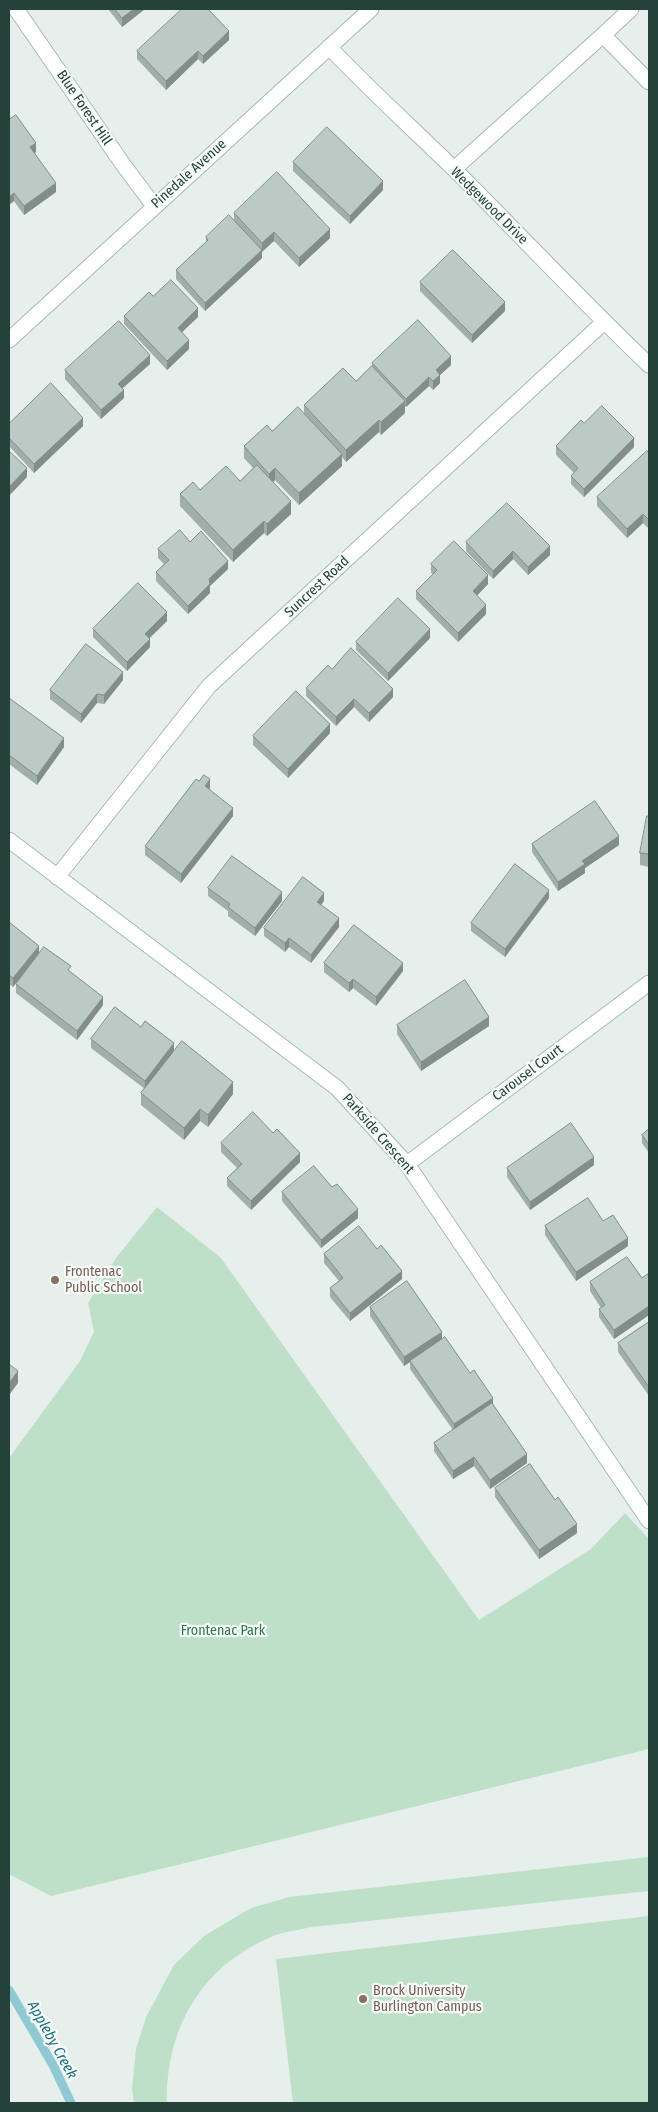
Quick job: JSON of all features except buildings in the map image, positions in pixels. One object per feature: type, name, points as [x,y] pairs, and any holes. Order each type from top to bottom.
[{"type":"street","name":"Blue Forest Hill","points":[[16,9],[122,163],[154,206]]},
{"type":"street","name":"Pinedale Avenue","points":[[9,340],[370,9]]},
{"type":"street","points":[[454,169],[631,9]]},
{"type":"street","points":[[603,35],[649,82]]},
{"type":"street","name":"Wedgewood Drive","points":[[329,47],[360,80],[454,169],[604,322],[649,365]]},
{"type":"street","name":"Suncrest Road","points":[[57,877],[209,686],[604,322]]},
{"type":"street","name":"Parkside Crescent","points":[[9,840],[337,1088],[406,1164],[649,1521]]},
{"type":"street","name":"Carousel Court","points":[[406,1164],[649,983]]},
{"type":"green space","name":"Frontenac Park","points":[[157,1207],[221,1258],[479,1620],[591,1549],[625,1513],[649,1539],[649,1749],[51,1896],[9,1874],[9,1458],[80,1361],[94,1332],[88,1303],[116,1258]]},
{"type":"green space","points":[[649,1857],[649,1891],[312,1927],[271,1937],[246,1950],[225,1965],[207,1983],[192,2003],[181,2025],[173,2050],[168,2076],[167,2103],[134,2103],[132,2089],[136,2049],[146,2017],[174,1965],[204,1936],[251,1908],[289,1897]]},
{"type":"green space","points":[[649,1916],[649,2103],[293,2103],[276,1959]]},
{"type":"waterway","name":"Appleby Creek","points":[[9,1990],[53,2065],[71,2103]]},
{"type":"place","name":"Frontenac Public School","points":[[55,1280]]},
{"type":"place","name":"Brock University Burlington Campus","points":[[363,1999]]}]
